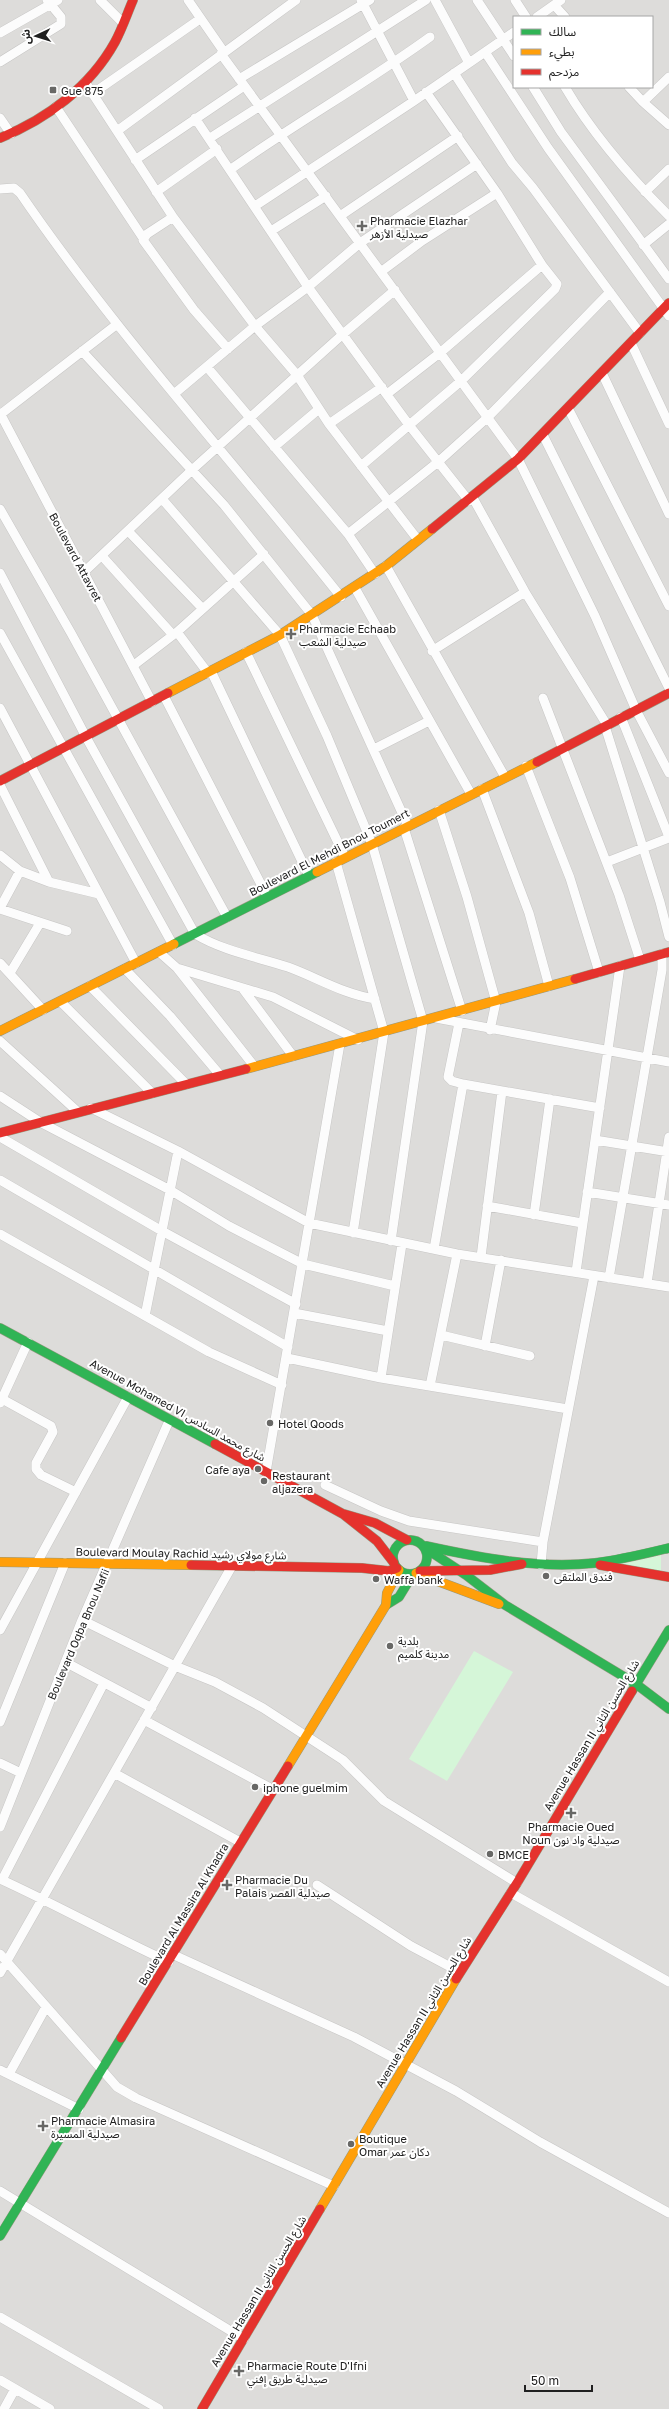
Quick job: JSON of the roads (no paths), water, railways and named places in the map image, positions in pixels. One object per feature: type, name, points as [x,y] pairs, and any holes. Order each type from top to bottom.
[{"type":"main road","points":[[0,138],[11,134],[56,107],[85,82],[108,54],[134,0]]},
{"type":"main road","points":[[0,781],[280,635],[376,574],[471,499],[518,459],[543,435],[666,306]]},
{"type":"main road","name":"Boulevard El Mehdi Bnou Toumert","points":[[2,1028],[61,1002],[267,896],[526,766],[562,750],[669,693]]},
{"type":"main road","points":[[0,1133],[91,1108],[358,1040],[666,953]]},
{"type":"main road","name":"Avenue Mohamed VI شارع محمد السادس","points":[[0,1328],[343,1514],[377,1541],[395,1562]]},
{"type":"main road","name":"Avenue Mohamed VI شارع محمد السادس","points":[[343,1514],[375,1523],[407,1540]]},
{"type":"main road","points":[[505,1605],[489,1590],[415,1540],[407,1540],[398,1545],[395,1562],[416,1572],[505,1605],[636,1684],[669,1709]]},
{"type":"main road","points":[[424,1547],[524,1564],[541,1565],[593,1563],[669,1548]]},
{"type":"main road","points":[[416,1572],[427,1560],[424,1547]]},
{"type":"main road","name":"Boulevard Moulay Rachid شارع مولاي رشيد","points":[[0,1562],[362,1568],[380,1571],[395,1562]]},
{"type":"main road","name":"Boulevard Moulay Rachid شارع مولاي رشيد","points":[[362,1568],[395,1562]]},
{"type":"main road","name":"Boulevard Al Massira Al Khadra","points":[[0,2236],[172,1958],[272,1789],[386,1605],[395,1562]]},
{"type":"main road","points":[[593,1563],[669,1577]]},
{"type":"main road","points":[[416,1572],[490,1570],[524,1564]]},
{"type":"main road","points":[[380,1571],[386,1577],[388,1590]]},
{"type":"main road","name":"Boulevard Al Massira Al Khadra","points":[[386,1605],[399,1597],[416,1572]]},
{"type":"main road","name":"Avenue Hassan II شارع الحسن الثاني","points":[[202,2409],[460,1972],[511,1893],[669,1630]]},
{"type":"street","points":[[100,0],[123,23]]},
{"type":"street","points":[[188,0],[259,106],[360,243],[382,270],[518,459],[595,616],[636,710],[669,773]]},
{"type":"street","points":[[117,131],[296,0]]},
{"type":"street","points":[[210,138],[426,0]]},
{"type":"street","points":[[435,0],[469,63]]},
{"type":"street","points":[[477,0],[513,54]]},
{"type":"street","points":[[516,0],[525,16]]},
{"type":"street","points":[[134,160],[195,118],[242,82],[365,1],[378,32],[414,101]]},
{"type":"street","points":[[0,32],[52,2],[61,18],[60,26],[0,62]]},
{"type":"street","points":[[538,16],[557,2],[564,16]]},
{"type":"street","points":[[92,94],[200,19]]},
{"type":"street","points":[[255,206],[414,101],[513,33]]},
{"type":"street","points":[[231,169],[281,134],[394,63],[430,37]]},
{"type":"street","points":[[485,52],[548,148],[666,306],[669,316]]},
{"type":"street","points":[[454,74],[512,163],[533,188],[640,333]]},
{"type":"street","points":[[643,102],[669,77]]},
{"type":"street","points":[[85,82],[134,160],[173,217],[256,326],[297,375],[329,424],[418,540]]},
{"type":"street","points":[[534,88],[561,132],[669,279]]},
{"type":"street","points":[[566,88],[585,118],[645,192],[669,216]]},
{"type":"street","points":[[630,88],[669,125]]},
{"type":"street","points":[[361,466],[461,381],[557,287],[556,282],[542,265],[497,193],[426,92]]},
{"type":"street","points":[[56,107],[143,238],[194,310],[228,349]]},
{"type":"street","points":[[0,118],[11,134]]},
{"type":"street","points":[[195,118],[231,169],[308,286],[409,425],[438,462],[471,499],[606,726],[669,937]]},
{"type":"street","points":[[340,216],[458,136]]},
{"type":"street","points":[[156,192],[217,149]]},
{"type":"street","points":[[174,394],[360,243],[477,164]]},
{"type":"street","points":[[645,192],[669,170]]},
{"type":"street","points":[[0,189],[10,187],[20,193],[116,324],[341,597]]},
{"type":"street","points":[[382,270],[422,241],[497,193]]},
{"type":"street","points":[[271,231],[326,196]]},
{"type":"street","points":[[143,238],[173,217]]},
{"type":"street","points":[[643,245],[669,224]]},
{"type":"street","points":[[329,424],[441,352],[542,265]]},
{"type":"street","points":[[84,572],[163,500],[192,469],[343,334],[395,290]]},
{"type":"street","points":[[348,534],[390,502],[438,462],[488,417],[610,292]]},
{"type":"street","points":[[0,413],[116,324]]},
{"type":"street","points":[[630,343],[669,424]]},
{"type":"street","points":[[82,351],[192,469],[264,554],[312,615],[374,749],[406,827],[462,1010]]},
{"type":"street","points":[[207,367],[348,534],[376,574]]},
{"type":"street","points":[[602,373],[669,514]]},
{"type":"street","points":[[568,408],[669,606]]},
{"type":"street","points":[[274,447],[319,409]]},
{"type":"street","name":"Boulevard Attavret","points":[[0,413],[134,665],[152,702]]},
{"type":"street","points":[[543,435],[669,688]]},
{"type":"street","points":[[163,500],[280,635],[327,736],[372,844],[423,1021],[391,1241]]},
{"type":"street","points":[[0,509],[227,917]]},
{"type":"street","points":[[129,532],[202,608]]},
{"type":"street","points":[[134,665],[175,634],[202,608],[264,554]]},
{"type":"street","points":[[102,556],[209,672],[309,876]]},
{"type":"street","points":[[386,566],[505,777]]},
{"type":"street","points":[[0,572],[86,737],[195,934],[218,946],[289,968],[345,992],[375,999]]},
{"type":"street","points":[[354,588],[471,794]]},
{"type":"street","points":[[432,650],[525,592]]},
{"type":"street","points":[[0,633],[173,945]]},
{"type":"street","points":[[246,652],[345,857]]},
{"type":"street","points":[[164,696],[267,896]]},
{"type":"street","points":[[544,698],[562,750],[607,862],[640,960]]},
{"type":"street","points":[[0,708],[32,765],[136,963]]},
{"type":"street","points":[[607,862],[669,838],[621,718]]},
{"type":"street","points":[[374,749],[429,721]]},
{"type":"street","points":[[526,766],[570,878],[599,972]]},
{"type":"street","points":[[0,785],[49,882]]},
{"type":"street","points":[[482,789],[529,913],[550,986]]},
{"type":"street","points":[[439,810],[467,897],[496,1002],[490,1030]]},
{"type":"street","points":[[0,855],[20,871],[49,882],[99,894]]},
{"type":"street","points":[[336,862],[384,1032],[353,1233]]},
{"type":"street","points":[[20,871],[0,908],[67,931]]},
{"type":"street","points":[[10,973],[40,923]]},
{"type":"street","points":[[158,952],[177,968],[254,1066]]},
{"type":"street","points":[[609,1278],[647,1058],[665,971],[666,953]]},
{"type":"street","points":[[0,963],[43,1010]]},
{"type":"street","points":[[576,1272],[582,1223],[609,1051],[620,966]]},
{"type":"street","points":[[177,968],[282,1001],[358,1040]]},
{"type":"street","points":[[125,969],[170,1016],[220,1075]]},
{"type":"street","points":[[90,986],[186,1084]]},
{"type":"street","points":[[243,989],[293,1056]]},
{"type":"street","points":[[61,1002],[152,1093]]},
{"type":"street","points":[[434,1018],[490,1030],[669,1062]]},
{"type":"street","points":[[459,1023],[448,1077],[452,1081],[600,1108]]},
{"type":"street","points":[[0,1041],[78,1112]]},
{"type":"street","points":[[266,1472],[287,1358],[340,1044]]},
{"type":"street","points":[[434,1249],[463,1084]]},
{"type":"street","points":[[481,1256],[502,1091]]},
{"type":"street","points":[[0,1096],[40,1122],[170,1190],[229,1226],[303,1264],[395,1286]]},
{"type":"street","points":[[534,1215],[550,1099]]},
{"type":"street","points":[[91,1108],[178,1151],[309,1223],[402,1244],[457,1254],[481,1256],[594,1276],[669,1286]]},
{"type":"street","points":[[0,1137],[295,1309],[388,1331]]},
{"type":"street","points":[[647,1283],[668,1152],[669,1137]]},
{"type":"street","points":[[595,1140],[668,1152]]},
{"type":"street","points":[[145,1316],[178,1151]]},
{"type":"street","points":[[0,1180],[288,1347]]},
{"type":"street","points":[[587,1192],[669,1205]]},
{"type":"street","points":[[487,1206],[582,1223]]},
{"type":"street","points":[[0,1234],[209,1352],[282,1385]]},
{"type":"street","points":[[381,1378],[402,1244]]},
{"type":"street","points":[[430,1386],[457,1254]]},
{"type":"street","points":[[485,1346],[501,1260]]},
{"type":"street","points":[[541,1565],[543,1542],[594,1276]]},
{"type":"street","points":[[441,1335],[530,1356]]},
{"type":"street","points":[[28,1342],[1,1401],[51,1426],[52,1432],[36,1464],[36,1469],[41,1474],[76,1492]]},
{"type":"street","points":[[287,1358],[381,1378],[568,1409]]},
{"type":"street","points":[[0,1630],[128,1397]]},
{"type":"street","name":"Boulevard Oqba Bnou Nafii","points":[[0,1827],[82,1620],[108,1564],[169,1421]]},
{"type":"street","points":[[325,1485],[381,1511],[409,1520],[543,1542]]},
{"type":"street","points":[[0,1722],[65,1563]]},
{"type":"street","points":[[0,1973],[232,1566]]},
{"type":"street","points":[[82,1620],[175,1666],[214,1682],[263,1708],[343,1760],[384,1801],[517,1883]]},
{"type":"street","points":[[65,1662],[152,1708]]},
{"type":"street","points":[[104,1683],[1,1879],[42,1897],[124,1941],[172,1958],[335,2028],[456,2091],[540,2142],[669,2213]]},
{"type":"street","points":[[144,1720],[272,1789]]},
{"type":"street","points":[[0,1763],[22,1773]]},
{"type":"street","points":[[114,1773],[240,1842]]},
{"type":"street","points":[[316,1885],[410,1946],[460,1972]]},
{"type":"street","points":[[511,1893],[669,1982]]},
{"type":"street","points":[[0,1954],[102,2070],[110,2082],[136,2098],[334,2186]]},
{"type":"street","points":[[9,2074],[46,2007]]},
{"type":"street","points":[[0,2070],[79,2109]]},
{"type":"street","points":[[0,2191],[244,2339]]},
{"type":"street","points":[[0,2317],[159,2409]]},
{"type":"street","points":[[0,2380],[50,2409]]},
{"type":"street","points":[[4,2409],[15,2389]]},
{"type":"place","name":"Gue 875","points":[[53,90]]},
{"type":"place","name":"Pharmacie Elazhar صيدلية الأزهر","points":[[362,226]]},
{"type":"place","name":"Pharmacie Echaab صيدلية الشعب","points":[[291,634]]},
{"type":"place","name":"Hotel Qoods","points":[[270,1423]]},
{"type":"place","name":"Cafe aya","points":[[258,1469]]},
{"type":"place","name":"Restaurant aljazera","points":[[264,1481]]},
{"type":"place","name":"فندق الملتقى","points":[[546,1576]]},
{"type":"place","name":"Waffa bank","points":[[376,1579]]},
{"type":"place","name":"بلدية مدينة كلميم","points":[[390,1646]]},
{"type":"place","name":"iphone guelmim","points":[[255,1787]]},
{"type":"place","name":"Pharmacie Oued Noun صيدلية واد نون","points":[[571,1813]]},
{"type":"place","name":"BMCE","points":[[490,1854]]},
{"type":"place","name":"Pharmacie Du Palais صيدلية القصر","points":[[227,1885]]},
{"type":"place","name":"Pharmacie Almasira صيدلية المسيرة","points":[[43,2126]]},
{"type":"place","name":"Boutique Omar دكان عمر","points":[[351,2144]]},
{"type":"place","name":"Pharmacie Route D'Ifni صيدلية طريق إفني","points":[[239,2371]]}]
